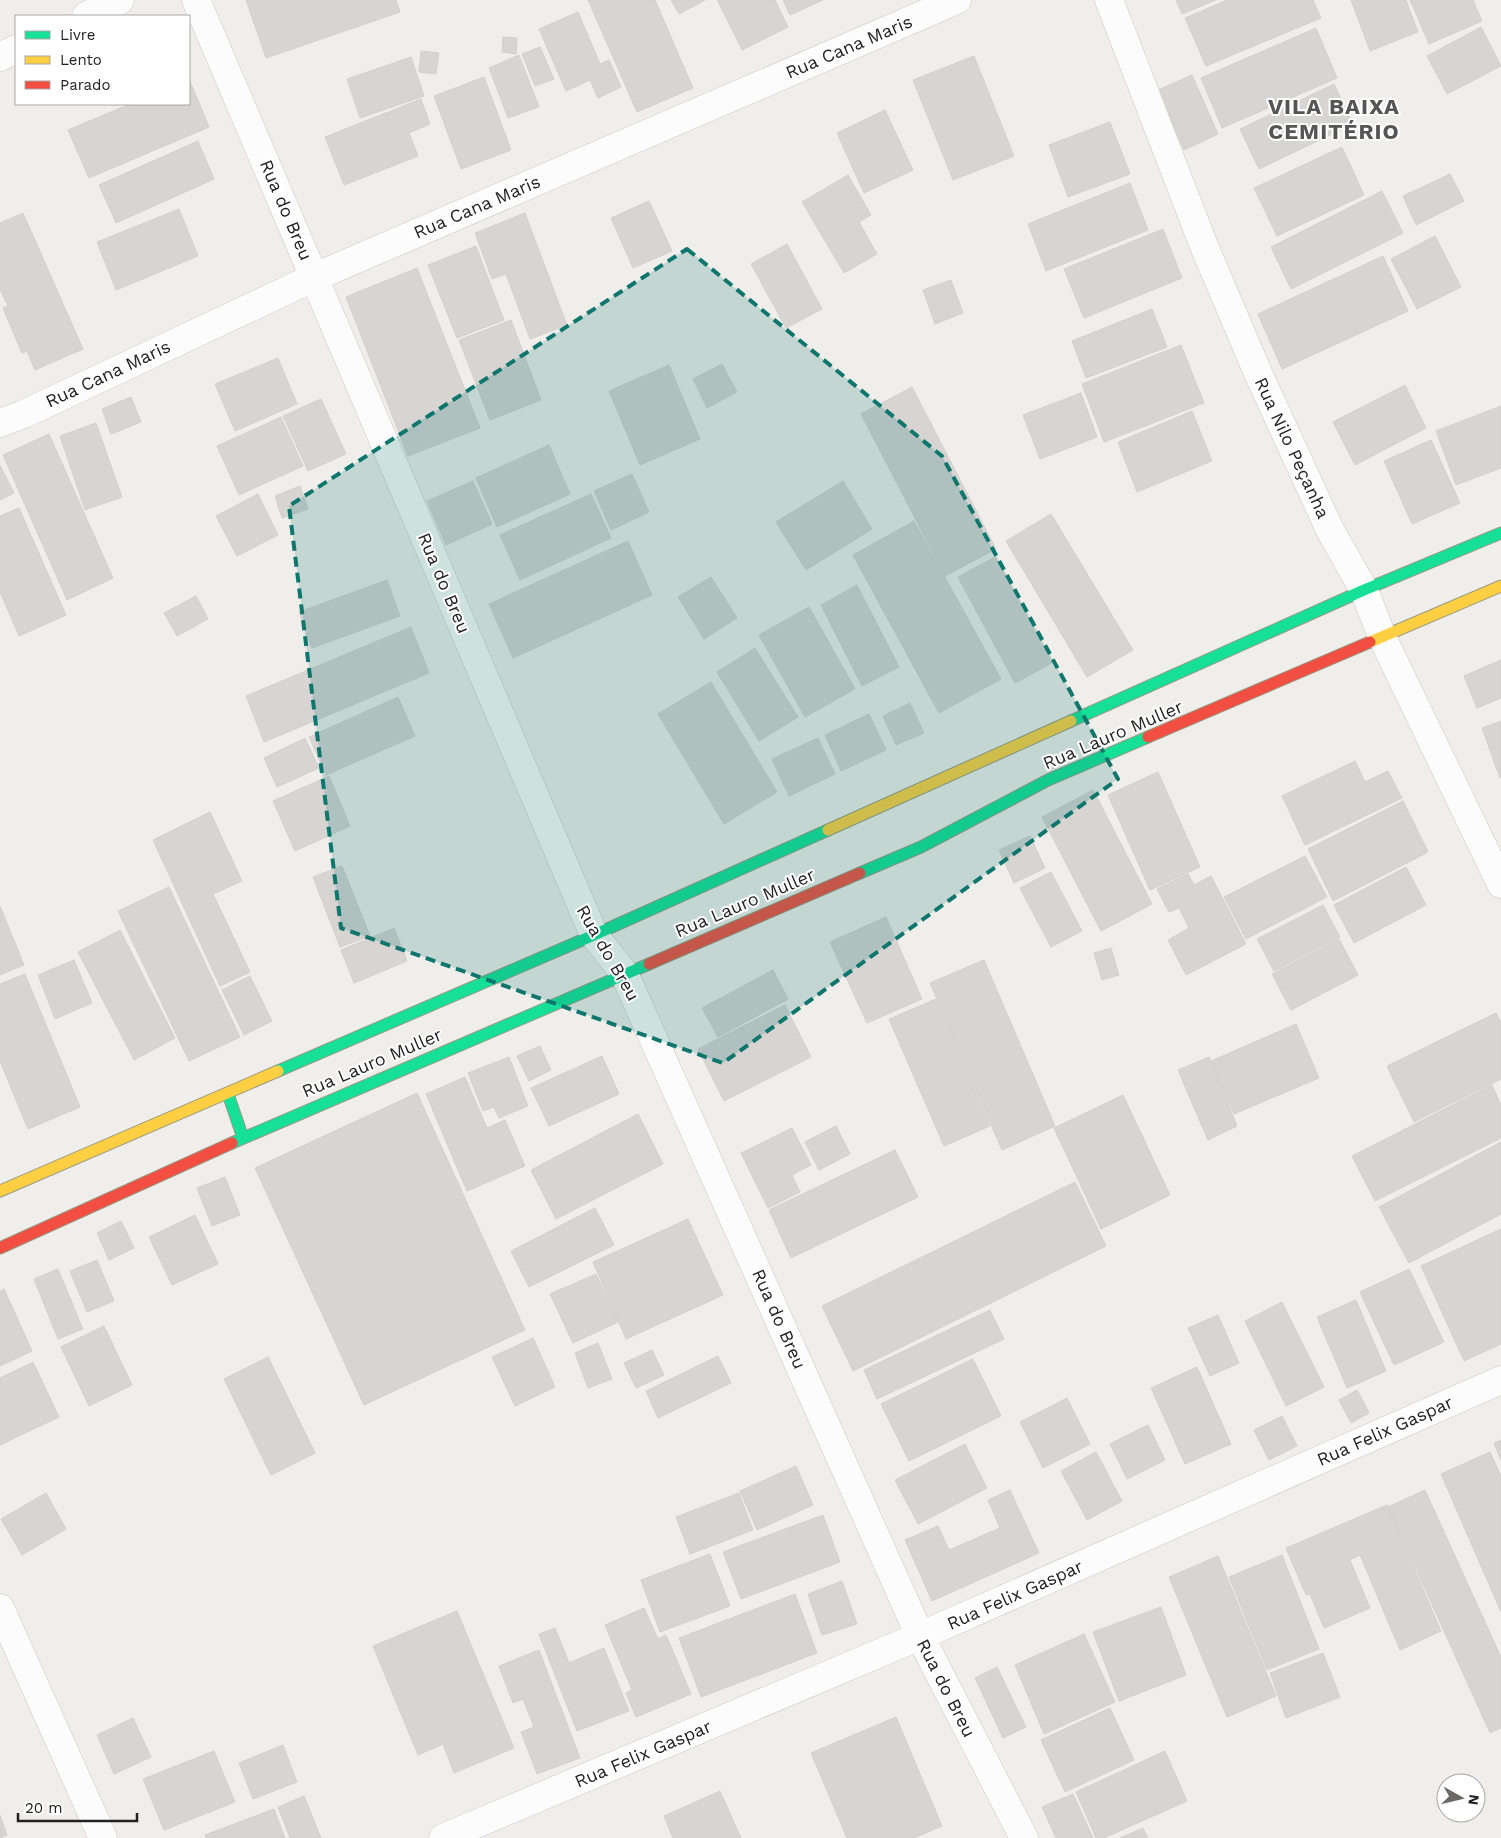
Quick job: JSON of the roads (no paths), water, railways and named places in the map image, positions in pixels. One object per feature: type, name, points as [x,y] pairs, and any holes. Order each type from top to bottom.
[{"type":"street","points":[[88,15],[120,0]]},
{"type":"street","name":"Rua do Breu","points":[[196,0],[594,935],[624,973],[920,1636],[1024,1838]]},
{"type":"street","name":"Rua Cana Maris","points":[[0,423],[24,414],[315,277],[957,0]]},
{"type":"street","name":"Rua Nilo Peçanha","points":[[1109,0],[1204,246],[1258,373],[1330,530],[1364,590],[1383,639],[1501,884]]},
{"type":"street","points":[[0,57],[15,50]]},
{"type":"street","name":"Rua Lauro Muller","points":[[0,1191],[594,935],[1364,590],[1501,533]]},
{"type":"street","name":"Rua Lauro Muller","points":[[0,1248],[244,1138],[624,973],[921,847],[1048,780],[1383,639],[1501,586]]},
{"type":"street","points":[[228,1094],[244,1138]]},
{"type":"street","name":"Rua Felix Gaspar","points":[[443,1838],[920,1636],[1501,1380]]},
{"type":"street","points":[[0,1608],[102,1838]]},
{"type":"district","name":"VILA BAIXA CEMITÉRIO","points":[[1334,118]]}]
